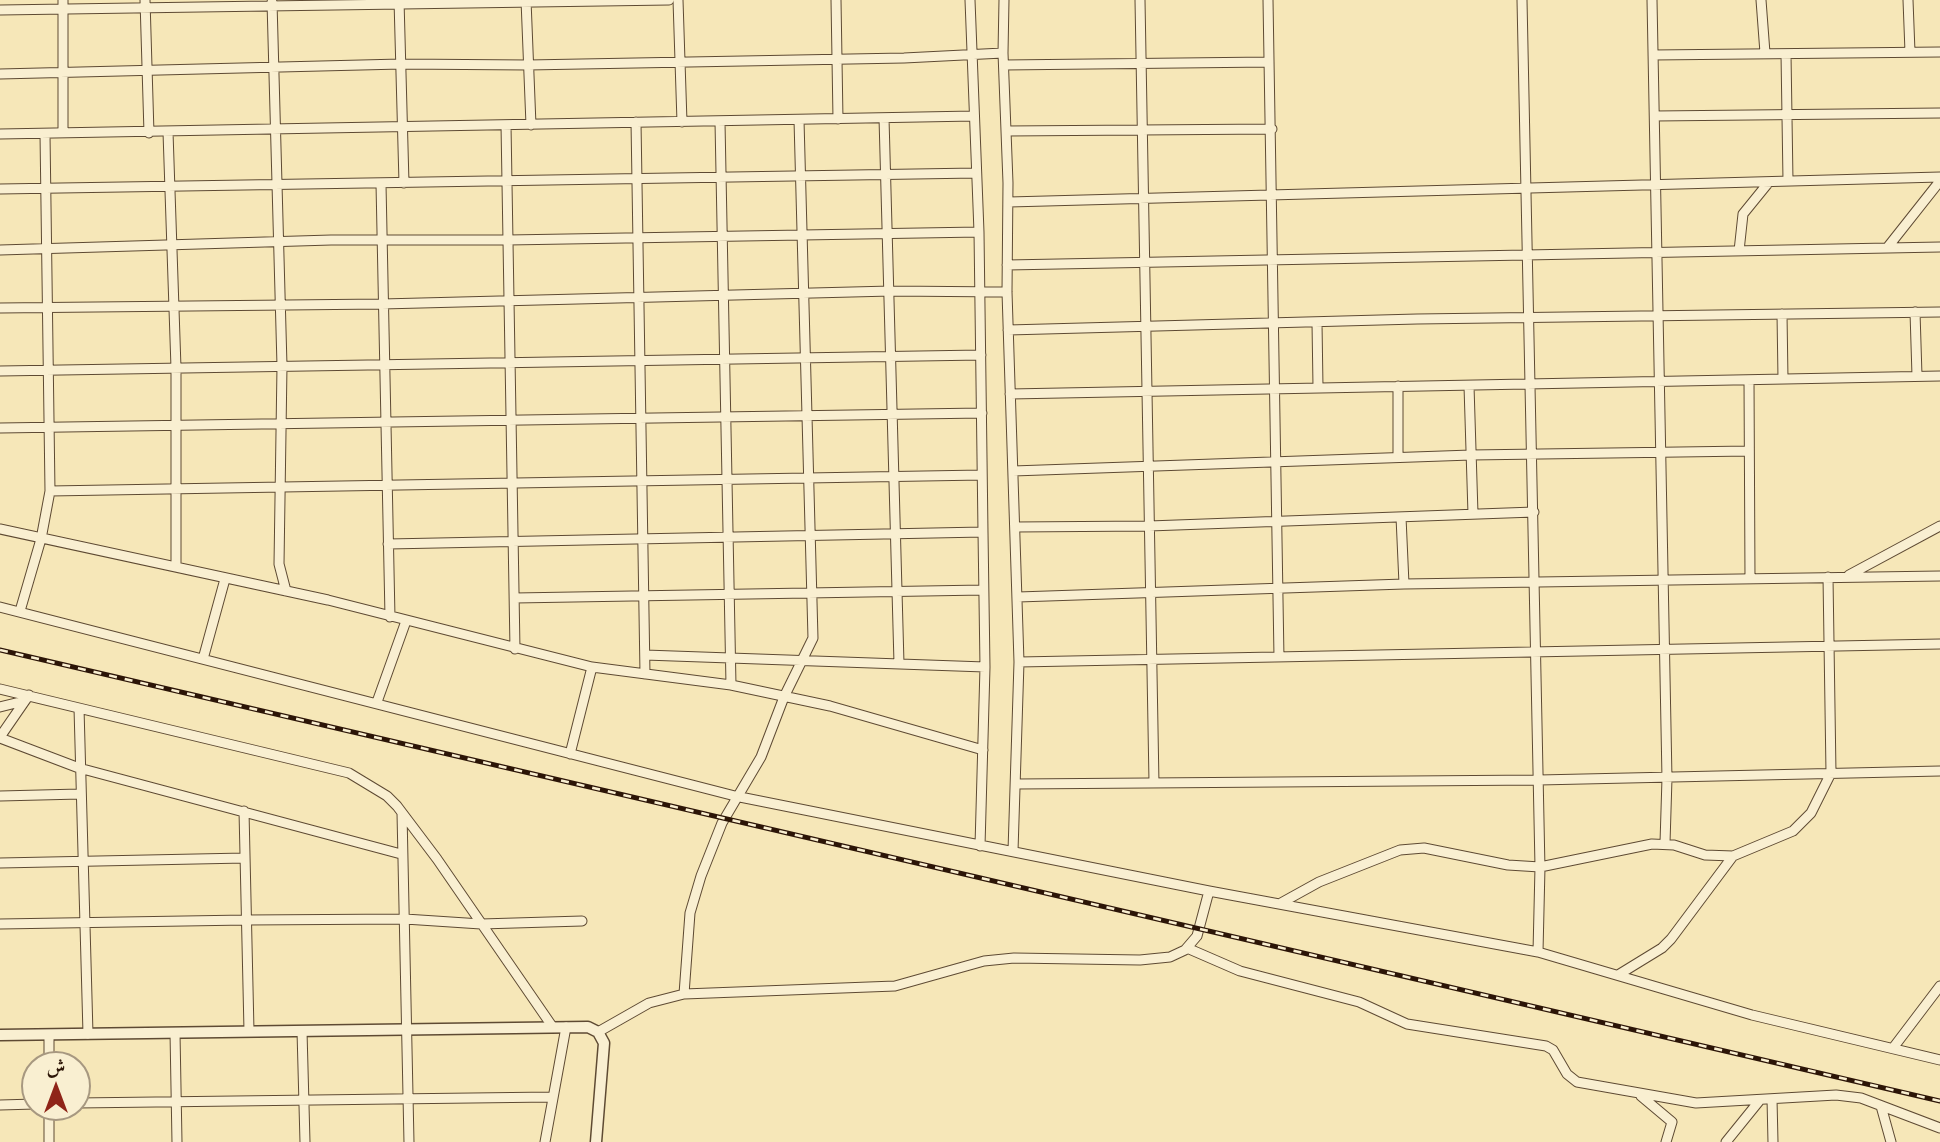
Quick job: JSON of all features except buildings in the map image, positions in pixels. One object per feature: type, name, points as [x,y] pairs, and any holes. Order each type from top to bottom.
[{"type":"street","points":[[0,10],[63,5],[669,0]]},
{"type":"street","points":[[678,0],[682,122]]},
{"type":"street","points":[[836,0],[838,119]]},
{"type":"street","points":[[970,0],[979,232],[984,532],[985,667],[980,846]]},
{"type":"street","points":[[1004,0],[1003,52],[1009,202],[1007,292],[1019,662],[1013,851]]},
{"type":"street","points":[[1140,0],[1139,64],[1144,198],[1144,327],[1154,782]]},
{"type":"street","points":[[1268,0],[1279,657]]},
{"type":"street","points":[[1522,0],[1541,867],[1538,952]]},
{"type":"street","points":[[1652,0],[1661,582],[1667,778],[1665,843]]},
{"type":"street","points":[[1761,0],[1765,53]]},
{"type":"street","points":[[1909,0],[1910,52]]},
{"type":"street","points":[[400,1],[404,183]]},
{"type":"street","points":[[526,1],[531,125]]},
{"type":"street","points":[[272,3],[282,366],[279,564],[286,591]]},
{"type":"street","points":[[146,4],[149,132]]},
{"type":"street","points":[[63,5],[63,133]]},
{"type":"street","points":[[0,74],[401,64],[528,65],[837,59],[1003,52]]},
{"type":"street","points":[[1653,55],[1940,52]]},
{"type":"street","points":[[1786,54],[1788,181]]},
{"type":"street","points":[[1004,65],[1269,62]]},
{"type":"street","points":[[1654,116],[1940,113]]},
{"type":"street","points":[[0,134],[974,116]]},
{"type":"street","points":[[884,118],[891,291],[899,663]]},
{"type":"street","points":[[684,994],[690,913],[694,896],[735,796],[761,757],[784,696],[813,638],[808,356],[799,120]]},
{"type":"street","points":[[636,122],[645,674]]},
{"type":"street","points":[[720,122],[731,685]]},
{"type":"street","points":[[506,125],[515,649]]},
{"type":"street","points":[[1007,131],[1272,129]]},
{"type":"street","points":[[168,132],[175,306],[176,566]]},
{"type":"street","points":[[20,611],[41,539],[50,491],[45,134]]},
{"type":"street","points":[[0,189],[507,183],[976,173]]},
{"type":"street","points":[[1009,202],[1940,179]]},
{"type":"street","points":[[1887,248],[1940,179]]},
{"type":"street","points":[[1738,251],[1743,214],[1769,182]]},
{"type":"street","points":[[381,184],[390,617]]},
{"type":"street","points":[[0,250],[382,239],[508,240],[979,232]]},
{"type":"street","points":[[1007,265],[1940,247]]},
{"type":"street","points":[[0,308],[382,304],[891,291],[1007,292]]},
{"type":"street","points":[[1915,312],[1917,376]]},
{"type":"street","points":[[1008,330],[1940,312]]},
{"type":"street","points":[[1782,314],[1783,379]]},
{"type":"street","points":[[1317,323],[1318,387]]},
{"type":"street","points":[[0,371],[981,355]]},
{"type":"street","points":[[1010,394],[1940,376]]},
{"type":"street","points":[[1749,380],[1750,579]]},
{"type":"street","points":[[1398,386],[1398,457]]},
{"type":"street","points":[[1469,386],[1473,514]]},
{"type":"street","points":[[0,428],[982,413]]},
{"type":"street","points":[[1013,471],[1471,455],[1749,451]]},
{"type":"street","points":[[50,491],[982,475]]},
{"type":"street","points":[[1015,527],[1149,526],[1534,512]]},
{"type":"street","points":[[1401,517],[1404,584]]},
{"type":"street","points":[[1846,577],[1940,526]]},
{"type":"street","points":[[0,529],[286,591],[592,667],[731,685],[784,696],[983,750]]},
{"type":"street","points":[[388,544],[984,532]]},
{"type":"street","points":[[1018,597],[1404,584],[1940,576]]},
{"type":"street","points":[[1281,903],[1319,882],[1400,850],[1424,848],[1508,865],[1541,867],[1665,843],[1705,855],[1733,856],[1793,831],[1803,823],[1831,773],[1832,645],[1828,578]]},
{"type":"street","points":[[203,659],[226,579]]},
{"type":"street","points":[[515,598],[983,590]]},
{"type":"street","points":[[0,607],[735,796],[1209,891],[1538,952],[1752,1015],[1940,1060]]},
{"type":"street","points":[[377,702],[406,621]]},
{"type":"street","points":[[1019,662],[1940,644]]},
{"type":"street","points":[[645,655],[985,667]]},
{"type":"street","points":[[570,754],[592,667]]},
{"type":"street","points":[[0,689],[27,698],[349,773],[387,796],[402,813],[552,1026]]},
{"type":"street","points":[[0,707],[27,698]]},
{"type":"street","points":[[27,698],[0,738],[79,768],[401,855]]},
{"type":"street","points":[[79,708],[79,768],[87,921],[88,1034]]},
{"type":"street","points":[[1017,784],[1539,780],[1940,771]]},
{"type":"street","points":[[0,796],[80,794]]},
{"type":"street","points":[[244,811],[248,1031]]},
{"type":"street","points":[[402,813],[409,1142]]},
{"type":"street","points":[[1618,975],[1662,948],[1671,939],[1733,856]]},
{"type":"street","points":[[0,863],[245,858]]},
{"type":"street","points":[[598,1032],[649,1003],[684,994],[895,986],[993,960],[1140,960],[1170,957],[1187,947],[1197,936],[1209,891]]},
{"type":"street","points":[[0,925],[87,921],[405,919],[481,924],[582,921]]},
{"type":"street","points":[[1187,947],[1240,971],[1359,1002],[1407,1024],[1546,1046],[1553,1050],[1571,1079],[1696,1103],[1836,1095],[1861,1098],[1940,1128]]},
{"type":"street","points":[[1893,1048],[1940,986]]},
{"type":"street","points":[[545,1142],[551,1097],[566,1027]]},
{"type":"street","points":[[0,1035],[588,1027],[598,1032],[604,1043],[596,1142]]},
{"type":"street","points":[[302,1031],[305,1142]]},
{"type":"street","points":[[175,1033],[177,1142]]},
{"type":"street","points":[[49,1035],[49,1051]]},
{"type":"street","points":[[1639,1094],[1672,1122],[1666,1142]]},
{"type":"street","points":[[91,1103],[551,1097]]},
{"type":"street","points":[[1726,1142],[1760,1100]]},
{"type":"street","points":[[1772,1100],[1773,1142]]},
{"type":"street","points":[[0,1105],[21,1104]]},
{"type":"street","points":[[1881,1106],[1891,1142]]},
{"type":"street","points":[[49,1121],[49,1142]]},
{"type":"railway","points":[[0,650],[1940,1101]]}]
